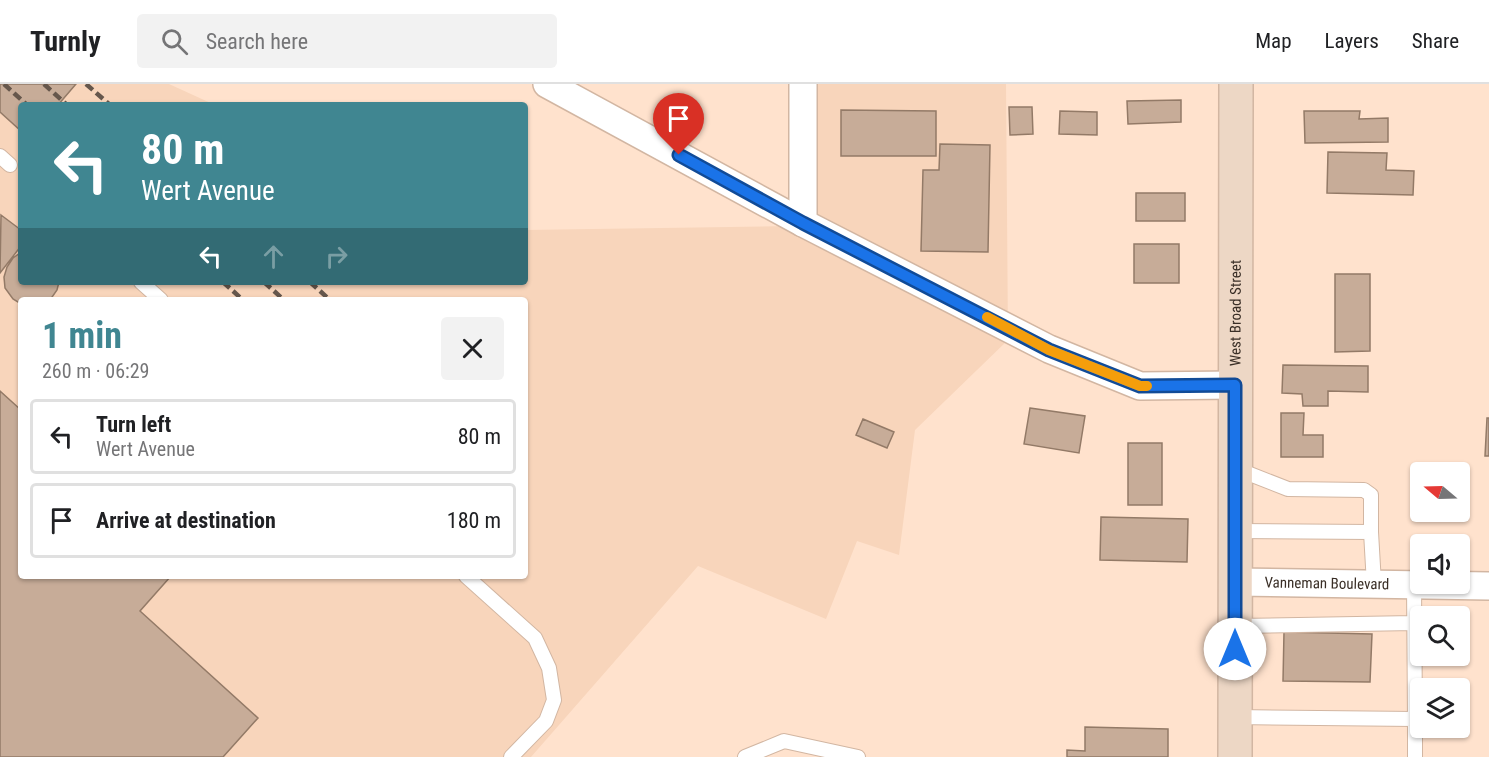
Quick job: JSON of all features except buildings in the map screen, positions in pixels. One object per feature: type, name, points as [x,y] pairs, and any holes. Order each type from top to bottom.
[{"type":"main road","name":"West Broad Street","points":[[1235,757],[1236,84]]},
{"type":"street","points":[[547,84],[575,91],[803,223],[1049,350],[1140,386],[1235,385]]},
{"type":"street","points":[[803,84],[803,223]]},
{"type":"street","name":"Vanneman Boulevard","points":[[1236,582],[1410,584]]},
{"type":"street","name":"Vanneman Boulevard","points":[[1470,585],[1489,586]]},
{"type":"lane","points":[[144,285],[157,297]]},
{"type":"lane","points":[[1235,468],[1288,489],[1364,490],[1371,495],[1374,584]]},
{"type":"lane","points":[[1235,531],[1371,532]]},
{"type":"lane","points":[[469,579],[535,638],[549,668],[554,700],[546,721],[511,757]]},
{"type":"lane","points":[[1235,626],[1410,623]]},
{"type":"lane","points":[[1235,717],[1410,718]]},
{"type":"lane","points":[[1415,738],[1415,757]]},
{"type":"lane","points":[[745,757],[784,741],[858,757]]},
{"type":"shaded area","points":[[0,84],[169,84],[208,102],[18,102],[18,285],[528,285],[528,230],[791,226],[792,84],[1006,84],[1008,340],[915,430],[899,555],[857,541],[826,619],[698,566],[531,757],[0,757]]},
{"type":"railway","points":[[4,84],[24,102]]},
{"type":"railway","points":[[44,84],[64,102]]},
{"type":"railway","points":[[86,84],[107,102]]},
{"type":"railway","points":[[226,285],[240,297]]},
{"type":"railway","points":[[267,285],[281,297]]},
{"type":"railway","points":[[313,285],[327,297]]},
{"type":"slow traffic","points":[[987,317],[1049,350],[1140,386],[1147,386]]},
{"type":"route","points":[[679,155],[803,223],[1049,350],[1140,386],[1235,385],[1235,649]]}]
